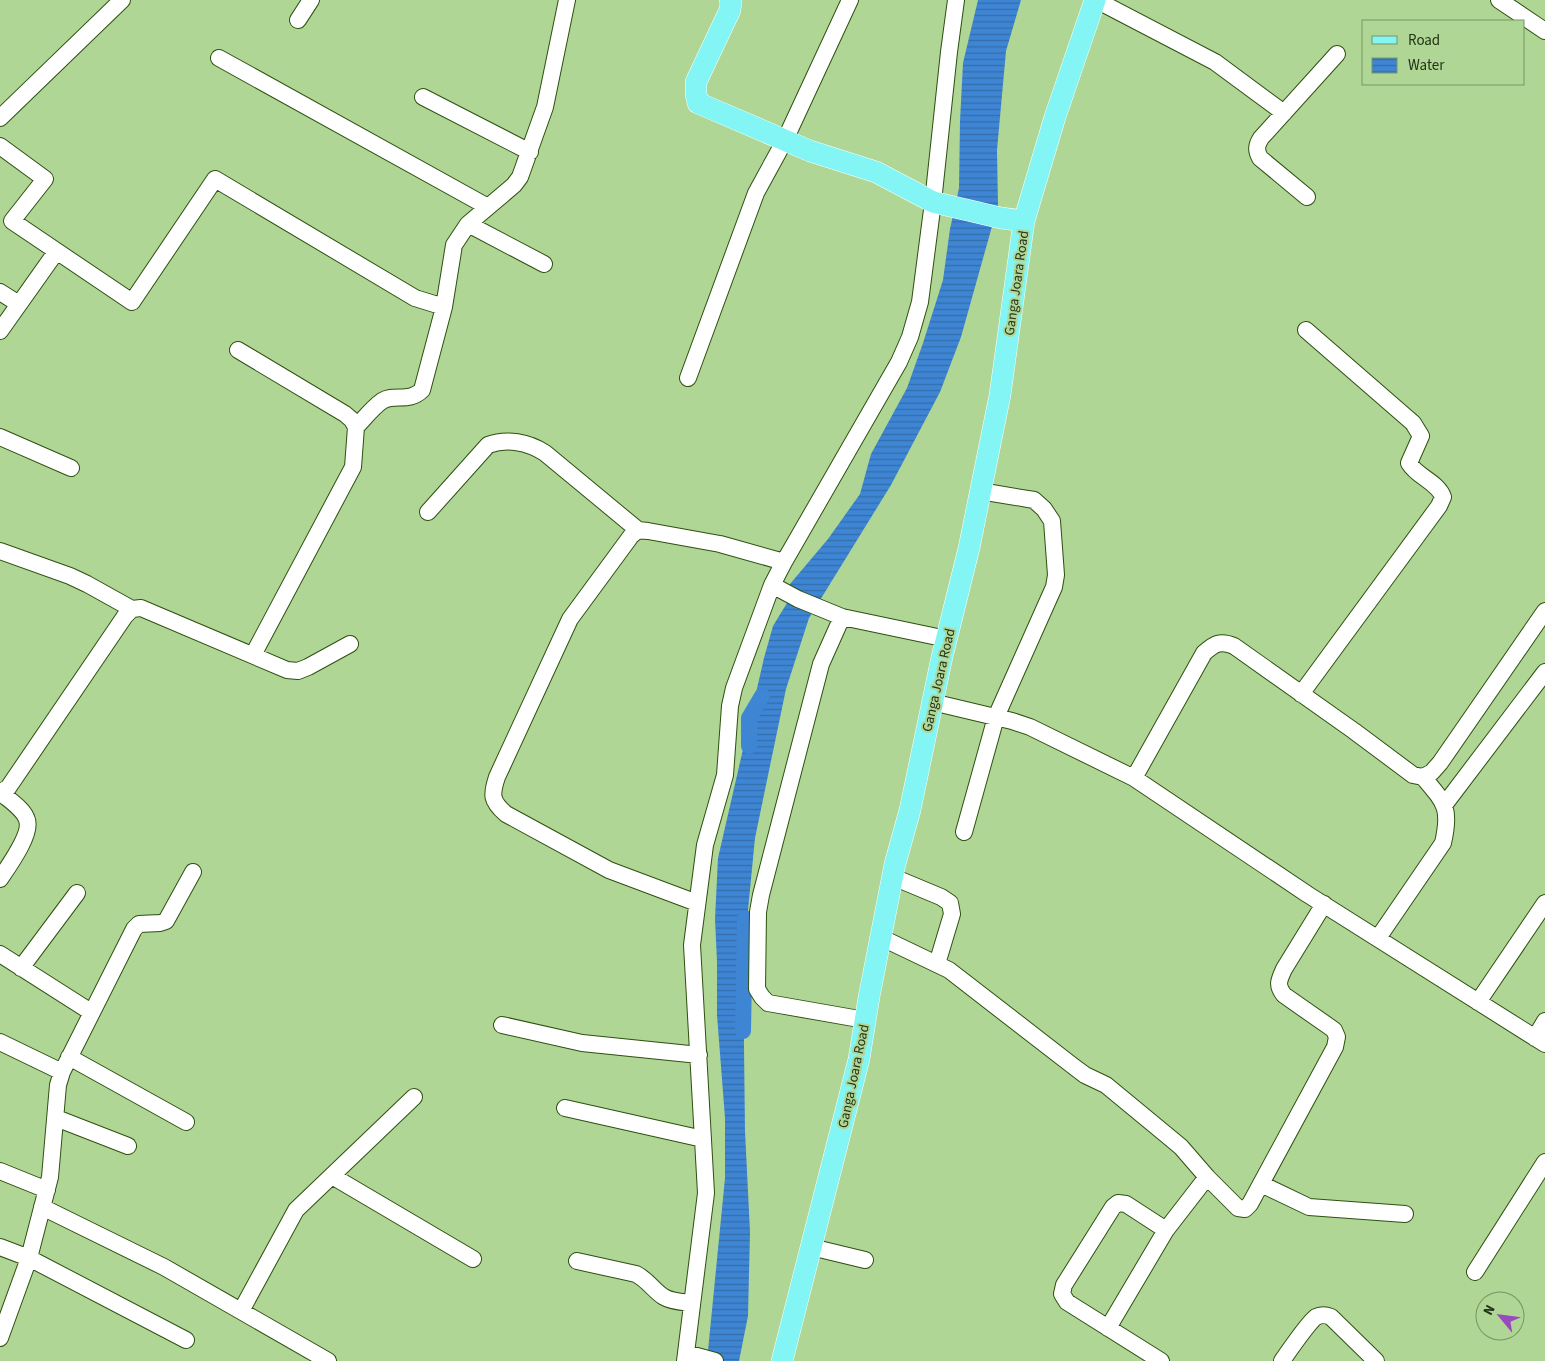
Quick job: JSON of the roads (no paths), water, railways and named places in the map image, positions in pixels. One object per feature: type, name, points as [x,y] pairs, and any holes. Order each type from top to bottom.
[{"type":"main road","points":[[730,0],[732,2],[730,10],[696,82],[698,102],[810,151],[876,172],[940,204],[1024,221]]},
{"type":"main road","name":"Ganga Joara Road","points":[[782,1361],[859,1059],[880,937],[910,810],[932,702],[967,556],[1000,395],[1024,221],[1055,117],[1095,0]]},
{"type":"street","points":[[0,118],[122,0]]},
{"type":"street","points":[[298,20],[311,0]]},
{"type":"street","points":[[356,427],[382,401],[389,398],[407,398],[418,394],[422,390],[444,307],[454,245],[468,224],[514,185],[520,177],[545,107],[567,0]]},
{"type":"street","points":[[688,378],[756,193],[785,140],[850,0]]},
{"type":"street","points":[[713,1360],[685,1357],[705,1208],[699,1055],[692,945],[705,845],[725,775],[730,706],[734,688],[772,585],[899,362],[910,337],[920,302],[940,204],[949,52],[956,0]]},
{"type":"street","points":[[1095,0],[1215,62],[1284,113]]},
{"type":"street","points":[[1499,0],[1545,31]]},
{"type":"street","points":[[1308,197],[1260,158],[1256,151],[1261,138],[1337,54]]},
{"type":"street","points":[[218,58],[488,207]]},
{"type":"street","points":[[423,97],[530,152]]},
{"type":"street","points":[[0,146],[45,179],[12,221],[132,302],[216,179],[414,298],[444,307]]},
{"type":"street","points":[[468,224],[544,264]]},
{"type":"street","points":[[0,331],[56,252]]},
{"type":"street","points":[[0,292],[19,304]]},
{"type":"street","points":[[1301,694],[1439,506],[1443,497],[1441,490],[1414,470],[1409,463],[1421,436],[1413,423],[1306,330]]},
{"type":"street","points":[[238,350],[345,414],[356,427],[353,467],[252,655]]},
{"type":"street","points":[[0,437],[71,468]]},
{"type":"street","points":[[428,512],[488,444],[496,442],[523,443],[533,445],[545,453],[638,530],[648,530],[720,544],[784,562]]},
{"type":"street","points":[[964,832],[996,717],[1054,586],[1056,575],[1052,521],[1044,509],[1034,500],[980,491]]},
{"type":"street","points":[[638,530],[631,536],[570,619],[497,777],[493,789],[493,799],[497,807],[506,814],[595,864],[697,904]]},
{"type":"street","points":[[0,551],[70,576],[132,609],[140,608],[287,670],[298,671],[350,644]]},
{"type":"street","points":[[772,585],[842,617],[947,639]]},
{"type":"street","points":[[0,879],[28,830],[27,820],[22,812],[0,792],[8,788],[125,616],[132,609]]},
{"type":"street","points":[[1423,777],[1432,772],[1440,763],[1545,611]]},
{"type":"street","points":[[842,617],[820,664],[760,896],[757,989],[768,1002],[865,1020]]},
{"type":"street","points":[[1134,778],[1204,653],[1213,645],[1226,642],[1234,646],[1413,775],[1423,777],[1445,804],[1446,826],[1443,843],[1378,938]]},
{"type":"street","points":[[1445,804],[1545,672]]},
{"type":"street","points":[[932,702],[1030,727],[1134,778],[1324,904],[1540,1041],[1545,1021]]},
{"type":"street","points":[[0,1338],[29,1258],[47,1190],[52,1168],[58,1085],[62,1072],[134,929],[139,924],[166,921],[193,872]]},
{"type":"street","points":[[893,877],[941,897],[950,903],[952,914],[938,964]]},
{"type":"street","points":[[21,968],[77,893]]},
{"type":"street","points":[[1478,1002],[1545,903]]},
{"type":"street","points":[[880,937],[938,964],[962,979],[1073,1066],[1114,1091],[1181,1147],[1238,1208],[1245,1209],[1250,1204],[1335,1047],[1337,1037],[1334,1030],[1284,995],[1279,989],[1279,981],[1284,969],[1324,904]]},
{"type":"street","points":[[0,954],[91,1012]]},
{"type":"street","points":[[502,1025],[582,1043],[699,1055]]},
{"type":"street","points":[[0,1042],[62,1072]]},
{"type":"street","points":[[69,1057],[186,1122]]},
{"type":"street","points":[[241,1311],[296,1210],[414,1098]]},
{"type":"street","points":[[564,1108],[703,1139]]},
{"type":"street","points":[[56,1118],[128,1146]]},
{"type":"street","points":[[1475,1272],[1545,1162]]},
{"type":"street","points":[[0,1171],[47,1190]]},
{"type":"street","points":[[332,1176],[473,1259]]},
{"type":"street","points":[[1108,1328],[1166,1230],[1207,1177]]},
{"type":"street","points":[[1261,1184],[1309,1207],[1405,1214]]},
{"type":"street","points":[[1161,1361],[1067,1302],[1062,1294],[1064,1285],[1113,1207],[1118,1203],[1126,1204],[1166,1230]]},
{"type":"street","points":[[42,1207],[164,1267],[328,1361]]},
{"type":"street","points":[[0,1247],[29,1258],[186,1340]]},
{"type":"street","points":[[811,1247],[865,1260]]},
{"type":"street","points":[[577,1261],[636,1274],[644,1278],[662,1296],[668,1299],[692,1303]]},
{"type":"street","points":[[1282,1361],[1316,1317],[1324,1314],[1331,1317],[1376,1361]]},
{"type":"water","points":[[978,0],[1021,0],[1006,51],[997,150],[998,205],[961,337],[940,392],[891,485],[809,618],[786,689],[755,838],[743,961],[745,1131],[750,1232],[748,1316],[739,1361],[707,1361],[725,1178],[725,1118],[717,1015],[715,919],[718,858],[773,626],[787,603],[790,584],[828,539],[860,494],[871,454],[907,388],[943,280],[950,229],[959,188],[963,63]]},
{"type":"waterway","points":[[749,746],[749,718],[762,696]]},
{"type":"waterway","points":[[743,1031],[745,918]]}]
